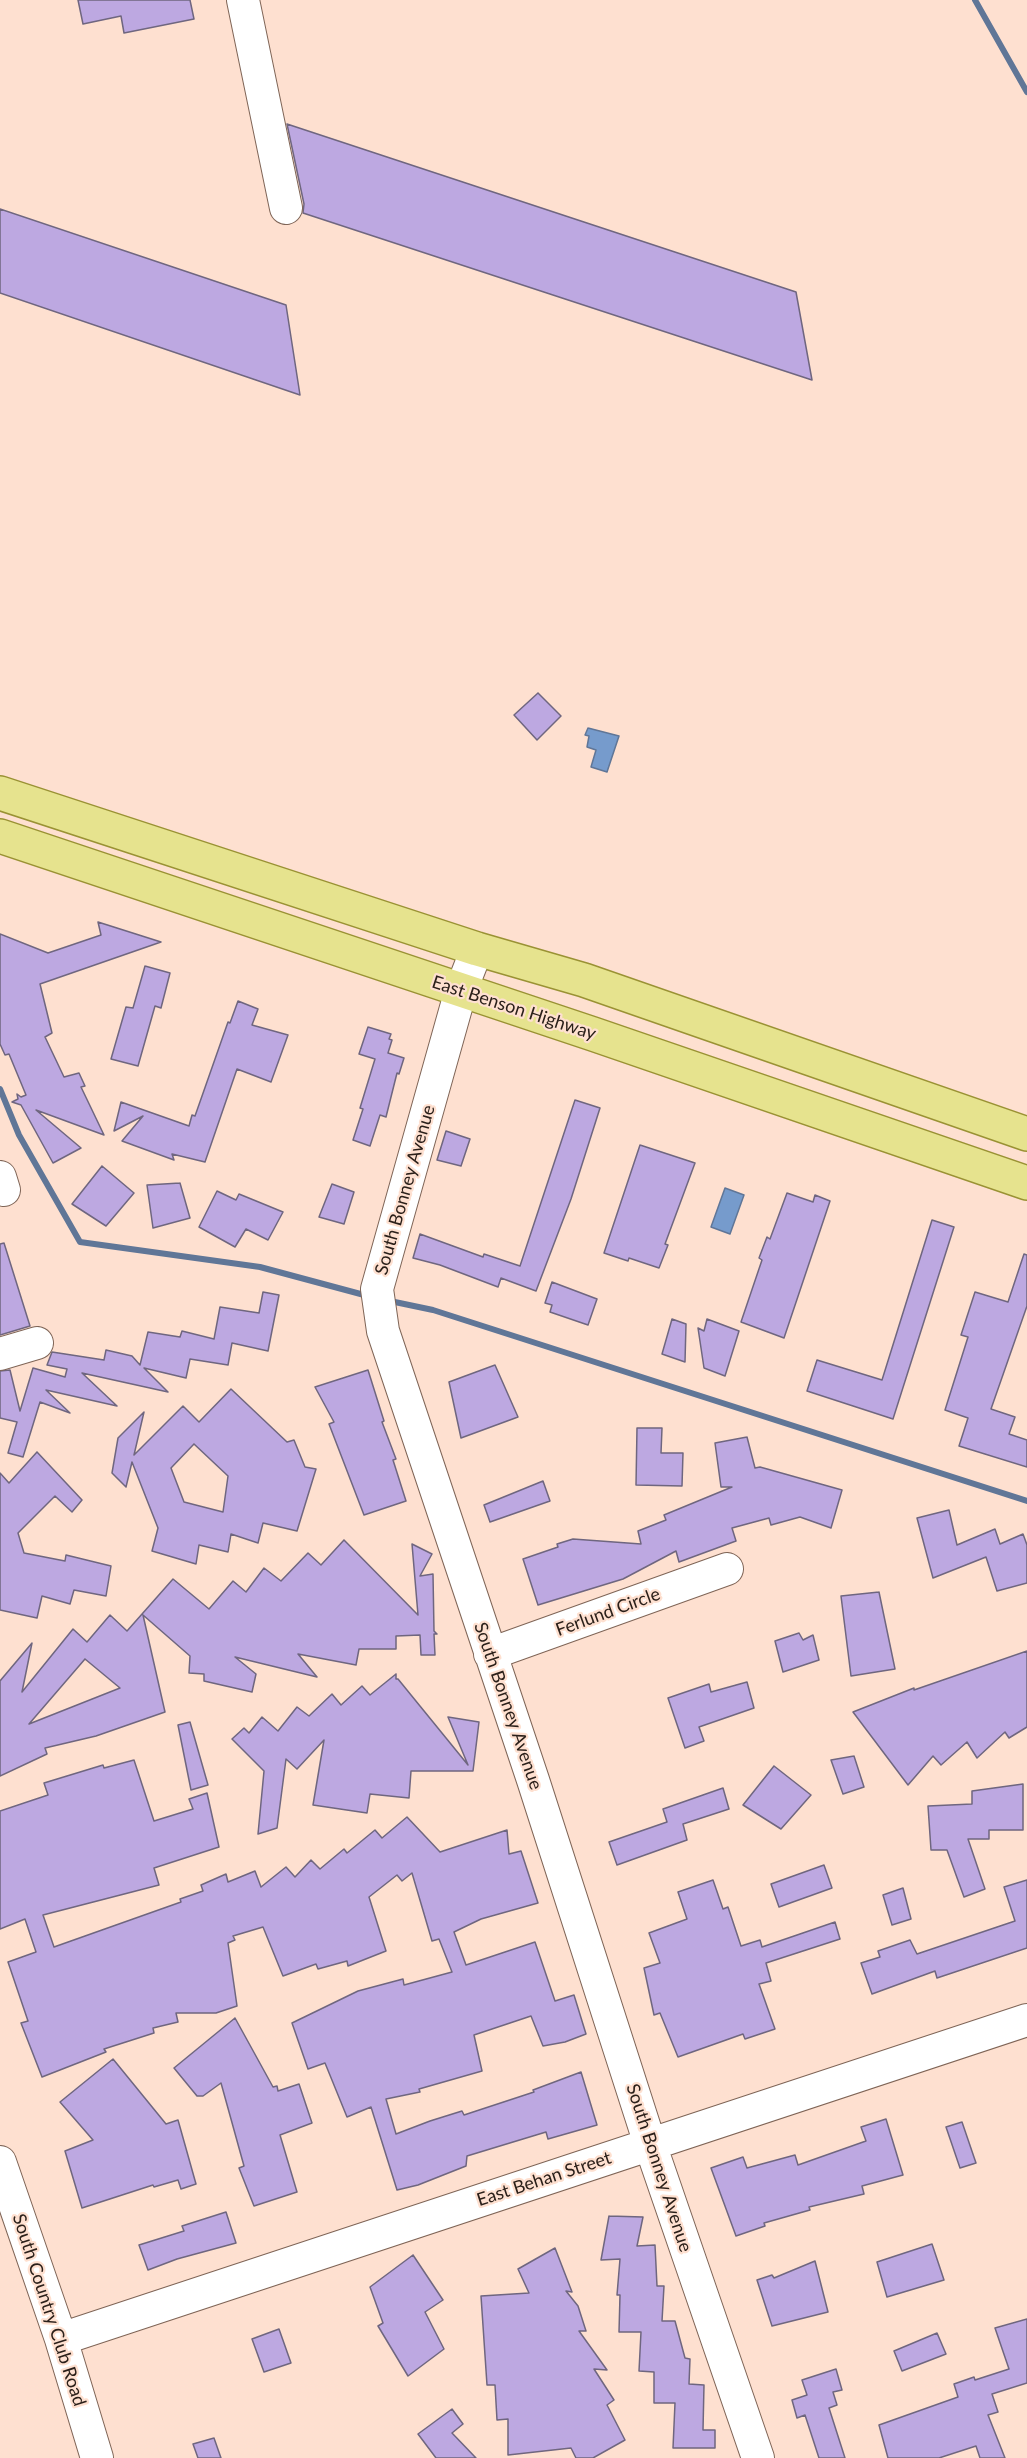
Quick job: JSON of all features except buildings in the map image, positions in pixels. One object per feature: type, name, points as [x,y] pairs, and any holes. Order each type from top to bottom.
[{"type":"main road","points":[[0,793],[477,949],[584,980],[1027,1134]]},
{"type":"main road","name":"East Benson Highway","points":[[0,836],[1027,1183]]},
{"type":"street","points":[[243,0],[286,208]]},
{"type":"street","name":"South Bonney Avenue","points":[[477,949],[461,990],[377,1288],[383,1331],[650,2144],[758,2458]]},
{"type":"street","points":[[0,1354],[37,1343]]},
{"type":"street","name":"Ferlund Circle","points":[[490,1654],[727,1569]]},
{"type":"street","name":"East Behan Street","points":[[61,2339],[1027,2020]]},
{"type":"street","name":"South Country Club Road","points":[[0,2162],[61,2339],[97,2458]]},
{"type":"water","points":[[588,728],[619,736],[607,772],[591,767],[596,750],[587,747],[589,736],[585,735]]},
{"type":"water","points":[[725,1188],[744,1195],[730,1234],[711,1227]]},
{"type":"waterway","points":[[975,0],[1027,92]]},
{"type":"waterway","points":[[0,1089],[19,1135],[80,1242],[260,1267],[368,1296]]},
{"type":"waterway","points":[[390,1301],[433,1310],[1027,1501]]}]
